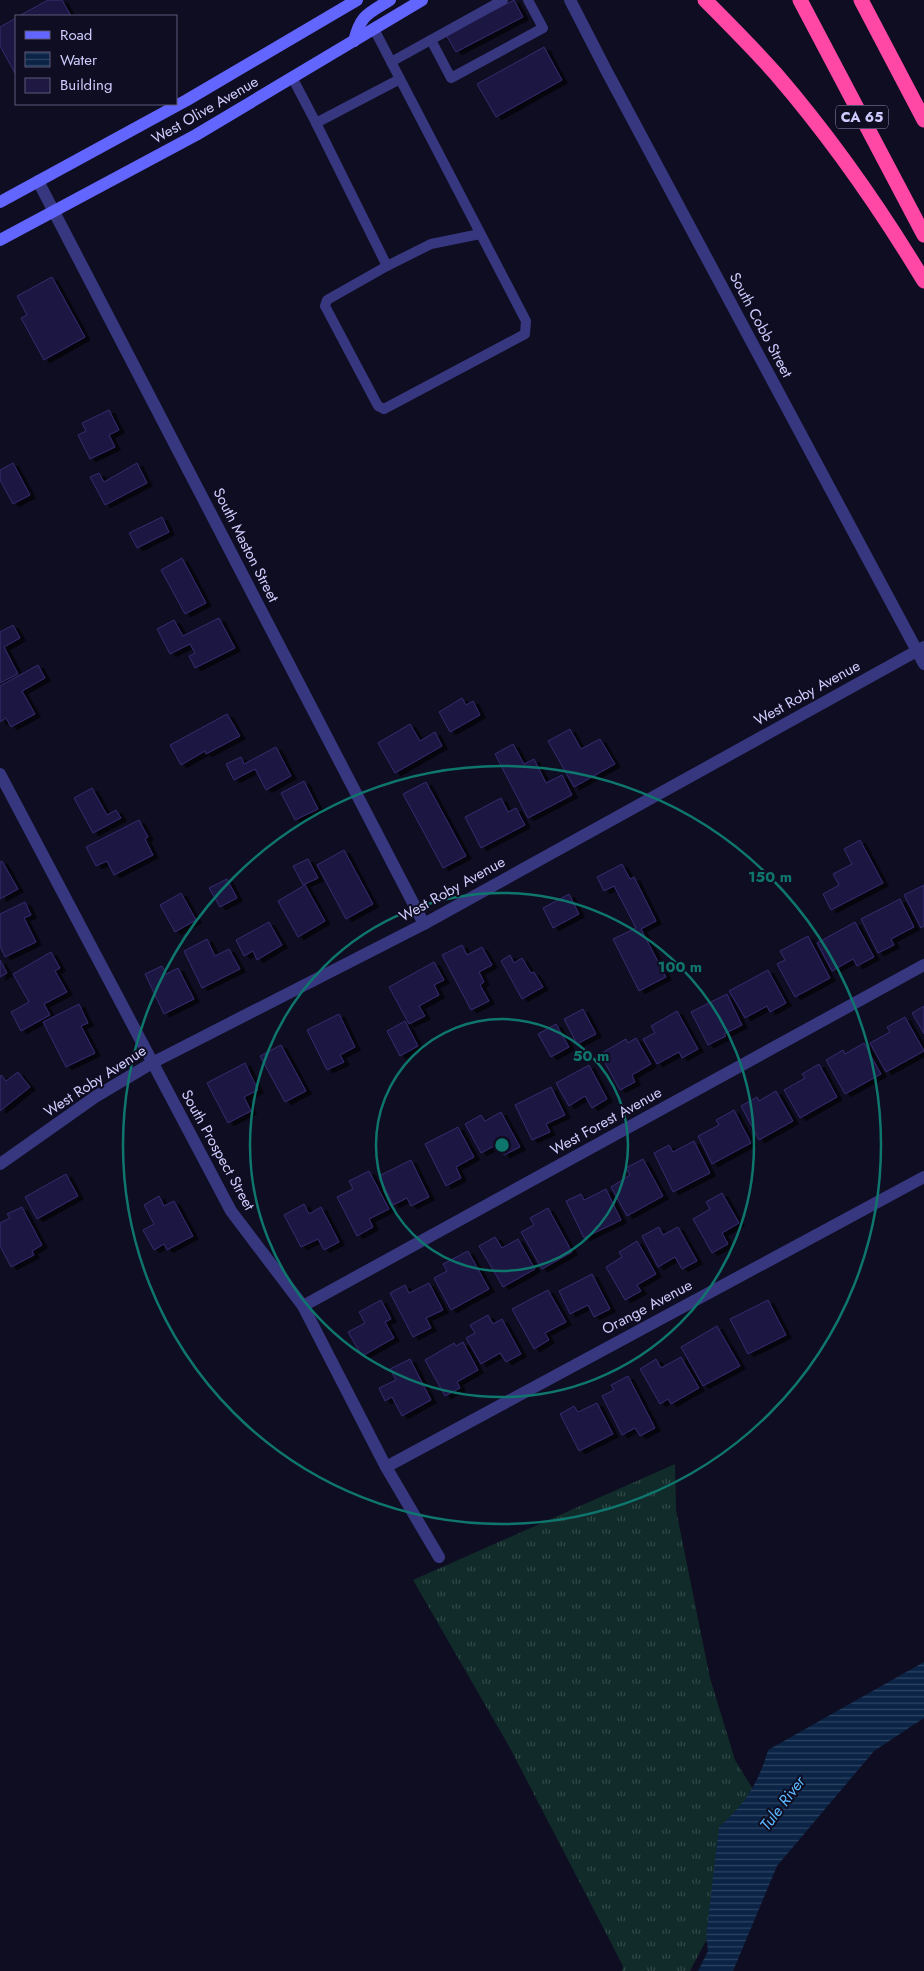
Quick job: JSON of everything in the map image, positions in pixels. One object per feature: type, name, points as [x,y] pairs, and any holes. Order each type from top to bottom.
[{"type":"highway","points":[[705,0],[775,73],[828,139],[870,196],[924,281]]},
{"type":"highway","name":"CA 65","points":[[800,0],[924,235]]},
{"type":"highway","points":[[861,0],[924,120]]},
{"type":"main road","name":"West Olive Avenue","points":[[178,104],[258,60],[357,0]]},
{"type":"main road","points":[[354,41],[359,24],[365,16],[390,0]]},
{"type":"main road","name":"West Olive Avenue","points":[[0,240],[196,135],[422,0]]},
{"type":"main road","name":"West Olive Avenue","points":[[0,202],[176,105]]},
{"type":"street","name":"South Cobb Street","points":[[570,0],[610,78],[920,649],[924,664]]},
{"type":"street","name":"South Maston Street","points":[[38,181],[424,924]]},
{"type":"street","name":"West Roby Avenue","points":[[0,1164],[95,1097],[152,1063],[424,924],[920,649]]},
{"type":"street","name":"South Prospect Street","points":[[0,774],[231,1211],[303,1306],[386,1467],[439,1557]]},
{"type":"street","name":"West Forest Avenue","points":[[303,1306],[924,965]]},
{"type":"street","name":"Orange Avenue","points":[[386,1467],[924,1177]]},
{"type":"lane","points":[[391,62],[503,0]]},
{"type":"lane","points":[[431,40],[451,78],[543,28],[528,0]]},
{"type":"lane","points":[[374,29],[526,321],[525,334],[384,409],[378,406],[325,306],[327,300],[432,244],[480,234]]},
{"type":"lane","points":[[293,78],[388,266]]},
{"type":"lane","points":[[316,123],[400,79]]},
{"type":"green space","points":[[675,1464],[676,1510],[710,1678],[735,1760],[759,1799],[726,1903],[690,1971],[622,1971],[623,1966],[510,1748],[413,1580]]},
{"type":"water","name":"Tule River","points":[[924,1662],[924,1718],[874,1751],[777,1866],[733,1971],[698,1971],[708,1951],[706,1937],[719,1827],[750,1793],[760,1773],[768,1750]]},
{"type":"building","points":[[48,0],[62,0],[70,15],[21,15]]},
{"type":"building","points":[[514,0],[523,17],[456,52],[446,35]]},
{"type":"building","points":[[15,19],[15,73],[0,46],[0,27]]},
{"type":"building","points":[[544,47],[562,80],[496,117],[477,84]]},
{"type":"building","points":[[52,277],[85,337],[44,360],[21,318],[27,315],[17,296]]},
{"type":"building","points":[[109,410],[119,430],[109,435],[115,447],[90,459],[78,435],[86,431],[82,423]]},
{"type":"building","points":[[13,463],[30,495],[13,504],[0,480],[0,470]]},
{"type":"building","points":[[137,463],[147,483],[105,505],[90,477],[99,473],[104,482]]},
{"type":"building","points":[[162,517],[169,532],[137,548],[129,533]]},
{"type":"building","points":[[182,558],[206,603],[185,614],[161,570]]},
{"type":"building","points":[[219,618],[235,648],[195,668],[189,656],[195,653],[190,644],[170,654],[157,629],[174,620],[183,636]]},
{"type":"building","points":[[13,625],[20,638],[4,647],[18,674],[0,683],[0,632]]},
{"type":"building","points":[[38,665],[45,678],[22,691],[35,714],[11,727],[6,718],[0,722],[0,686]]},
{"type":"building","points":[[462,698],[466,705],[473,701],[480,715],[450,732],[439,712]]},
{"type":"building","points":[[227,714],[240,736],[206,754],[205,751],[181,765],[170,745]]},
{"type":"building","points":[[410,724],[420,741],[435,732],[442,746],[395,773],[378,743]]},
{"type":"building","points":[[570,729],[581,749],[600,739],[615,764],[574,787],[548,741]]},
{"type":"building","points":[[513,744],[524,764],[534,759],[546,783],[562,775],[572,795],[528,818],[495,754]]},
{"type":"building","points":[[276,747],[291,776],[266,790],[255,769],[234,780],[226,764],[241,757],[244,764]]},
{"type":"building","points":[[304,781],[318,809],[295,820],[281,793]]},
{"type":"building","points":[[426,782],[466,856],[443,868],[403,794]]},
{"type":"building","points":[[92,788],[107,815],[116,810],[121,818],[93,833],[74,798]]},
{"type":"building","points":[[501,798],[508,812],[516,808],[525,825],[481,848],[465,817]]},
{"type":"building","points":[[139,820],[148,837],[145,839],[153,855],[114,875],[107,861],[96,866],[86,847]]},
{"type":"building","points":[[860,840],[883,883],[831,910],[823,894],[839,885],[833,874],[852,864],[844,849]]},
{"type":"building","points":[[344,850],[373,904],[346,919],[317,865]]},
{"type":"building","points":[[308,859],[318,878],[303,885],[293,866]]},
{"type":"building","points":[[2,861],[18,889],[0,899],[0,862]]},
{"type":"building","points":[[622,864],[630,879],[634,877],[656,921],[641,929],[666,977],[639,991],[613,939],[636,928],[614,886],[604,891],[597,877]]},
{"type":"building","points":[[227,879],[237,898],[220,907],[209,888]]},
{"type":"building","points":[[305,885],[325,921],[298,937],[278,901]]},
{"type":"building","points":[[924,885],[924,926],[921,928],[904,895]]},
{"type":"building","points":[[181,893],[196,920],[175,932],[160,905]]},
{"type":"building","points":[[569,894],[579,914],[553,928],[543,908]]},
{"type":"building","points":[[900,899],[914,927],[891,939],[894,945],[878,953],[861,919]]},
{"type":"building","points":[[25,902],[31,915],[24,918],[36,942],[5,957],[0,946],[0,914]]},
{"type":"building","points":[[269,922],[282,945],[257,960],[253,951],[244,956],[236,940]]},
{"type":"building","points":[[855,922],[874,957],[857,966],[853,959],[832,971],[817,943]]},
{"type":"building","points":[[808,936],[830,978],[795,997],[777,964],[785,960],[780,951]]},
{"type":"building","points":[[207,939],[215,956],[229,949],[240,969],[202,988],[184,951]]},
{"type":"building","points":[[462,945],[467,955],[482,947],[492,965],[479,972],[484,982],[480,985],[489,1001],[471,1010],[442,955]]},
{"type":"building","points":[[51,952],[60,968],[55,971],[67,992],[44,1004],[50,1015],[21,1031],[11,1012],[29,1002],[13,974]]},
{"type":"building","points":[[510,955],[514,963],[522,958],[531,973],[534,972],[543,987],[522,999],[501,961]]},
{"type":"building","points":[[0,960],[7,973],[0,977]]},
{"type":"building","points":[[434,962],[444,980],[434,985],[439,995],[419,1006],[425,1016],[409,1024],[389,987]]},
{"type":"building","points":[[162,966],[166,974],[178,968],[194,999],[164,1014],[145,974]]},
{"type":"building","points":[[768,970],[786,1003],[770,1012],[767,1006],[745,1018],[729,991]]},
{"type":"building","points":[[727,994],[742,1025],[708,1045],[691,1012]]},
{"type":"building","points":[[79,1004],[88,1023],[81,1026],[95,1053],[66,1067],[43,1022]]},
{"type":"building","points":[[924,1006],[924,1034],[912,1013]]},
{"type":"building","points":[[583,1009],[596,1034],[577,1044],[564,1019]]},
{"type":"building","points":[[677,1011],[698,1049],[682,1058],[679,1052],[657,1064],[643,1039],[655,1033],[651,1026]]},
{"type":"building","points":[[339,1014],[355,1047],[340,1055],[344,1062],[327,1070],[307,1030]]},
{"type":"building","points":[[905,1017],[924,1051],[886,1072],[870,1043],[890,1032],[887,1027]]},
{"type":"building","points":[[405,1021],[418,1046],[400,1056],[387,1031]]},
{"type":"building","points":[[556,1024],[569,1047],[551,1057],[538,1034]]},
{"type":"building","points":[[636,1038],[651,1064],[632,1075],[635,1082],[620,1090],[600,1054],[626,1039],[628,1043]]},
{"type":"building","points":[[864,1043],[881,1074],[845,1094],[826,1060],[843,1050],[845,1054]]},
{"type":"building","points":[[281,1045],[306,1091],[285,1102],[260,1056]]},
{"type":"building","points":[[245,1063],[258,1090],[244,1097],[251,1111],[228,1123],[207,1083]]},
{"type":"building","points":[[819,1064],[837,1097],[800,1118],[784,1090],[805,1078],[802,1074]]},
{"type":"building","points":[[589,1065],[607,1099],[592,1108],[585,1096],[569,1106],[556,1083]]},
{"type":"building","points":[[18,1072],[30,1087],[0,1111],[0,1077],[1,1075],[6,1081]]},
{"type":"building","points":[[551,1087],[565,1115],[546,1124],[550,1132],[532,1140],[515,1105]]},
{"type":"building","points":[[776,1091],[793,1121],[759,1140],[741,1106],[757,1097],[759,1101]]},
{"type":"building","points":[[734,1110],[751,1143],[712,1164],[698,1136],[719,1125],[716,1120]]},
{"type":"building","points":[[501,1112],[520,1147],[504,1155],[498,1144],[481,1153],[465,1124],[481,1115],[485,1121]]},
{"type":"building","points":[[458,1127],[474,1157],[456,1167],[461,1178],[446,1186],[425,1144]]},
{"type":"building","points":[[694,1141],[710,1173],[673,1192],[654,1153],[669,1145],[673,1152]]},
{"type":"building","points":[[643,1159],[663,1196],[627,1216],[611,1187],[630,1175],[626,1168]]},
{"type":"building","points":[[411,1160],[429,1197],[411,1206],[407,1198],[393,1205],[379,1176]]},
{"type":"building","points":[[369,1171],[389,1209],[369,1219],[373,1227],[357,1236],[337,1197],[353,1189],[349,1181]]},
{"type":"building","points":[[66,1174],[78,1196],[37,1219],[25,1197]]},
{"type":"building","points":[[606,1189],[621,1220],[584,1238],[566,1201],[581,1194],[584,1200]]},
{"type":"building","points":[[722,1193],[739,1223],[722,1233],[728,1244],[712,1253],[693,1219],[710,1209],[706,1202]]},
{"type":"building","points":[[159,1196],[164,1206],[174,1201],[193,1236],[167,1250],[164,1244],[154,1250],[143,1230],[154,1224],[144,1205]]},
{"type":"building","points":[[304,1204],[309,1214],[321,1207],[339,1242],[324,1250],[318,1239],[301,1247],[284,1215]]},
{"type":"building","points":[[22,1207],[42,1245],[32,1251],[34,1255],[11,1267],[0,1246],[0,1223],[10,1218],[7,1214]]},
{"type":"building","points":[[548,1208],[572,1252],[542,1269],[521,1232],[534,1225],[530,1218]]},
{"type":"building","points":[[659,1227],[663,1235],[678,1227],[697,1261],[682,1269],[675,1257],[658,1267],[642,1236]]},
{"type":"building","points":[[495,1237],[502,1248],[518,1239],[535,1269],[503,1287],[479,1246]]},
{"type":"building","points":[[637,1241],[656,1274],[637,1285],[641,1291],[625,1300],[606,1267],[622,1257],[619,1252]]},
{"type":"building","points":[[468,1251],[489,1289],[451,1310],[434,1278],[447,1271],[443,1264]]},
{"type":"building","points":[[592,1274],[610,1309],[594,1317],[588,1305],[570,1314],[559,1291]]},
{"type":"building","points":[[429,1283],[443,1310],[426,1318],[431,1328],[413,1337],[390,1293],[405,1285],[409,1293]]},
{"type":"building","points":[[548,1290],[566,1322],[545,1333],[549,1340],[534,1349],[512,1309]]},
{"type":"building","points":[[381,1300],[391,1319],[385,1322],[394,1338],[362,1356],[348,1332],[365,1323],[359,1312]]},
{"type":"building","points":[[768,1300],[786,1335],[748,1354],[730,1319]]},
{"type":"building","points":[[488,1315],[493,1324],[502,1319],[521,1354],[506,1362],[500,1353],[481,1364],[466,1338],[475,1333],[470,1325]]},
{"type":"building","points":[[717,1326],[740,1366],[703,1386],[681,1347]]},
{"type":"building","points":[[463,1342],[478,1370],[457,1382],[460,1388],[445,1396],[425,1360],[454,1343],[456,1346]]},
{"type":"building","points":[[681,1357],[699,1388],[671,1404],[668,1399],[660,1404],[640,1369],[656,1359],[661,1368]]},
{"type":"building","points":[[410,1359],[431,1400],[402,1416],[392,1397],[385,1401],[379,1388],[396,1380],[390,1369]]},
{"type":"building","points":[[628,1376],[655,1428],[640,1436],[635,1428],[622,1435],[602,1396],[614,1390],[611,1385]]},
{"type":"building","points":[[597,1403],[613,1434],[579,1451],[560,1414],[574,1406],[578,1412]]}]
